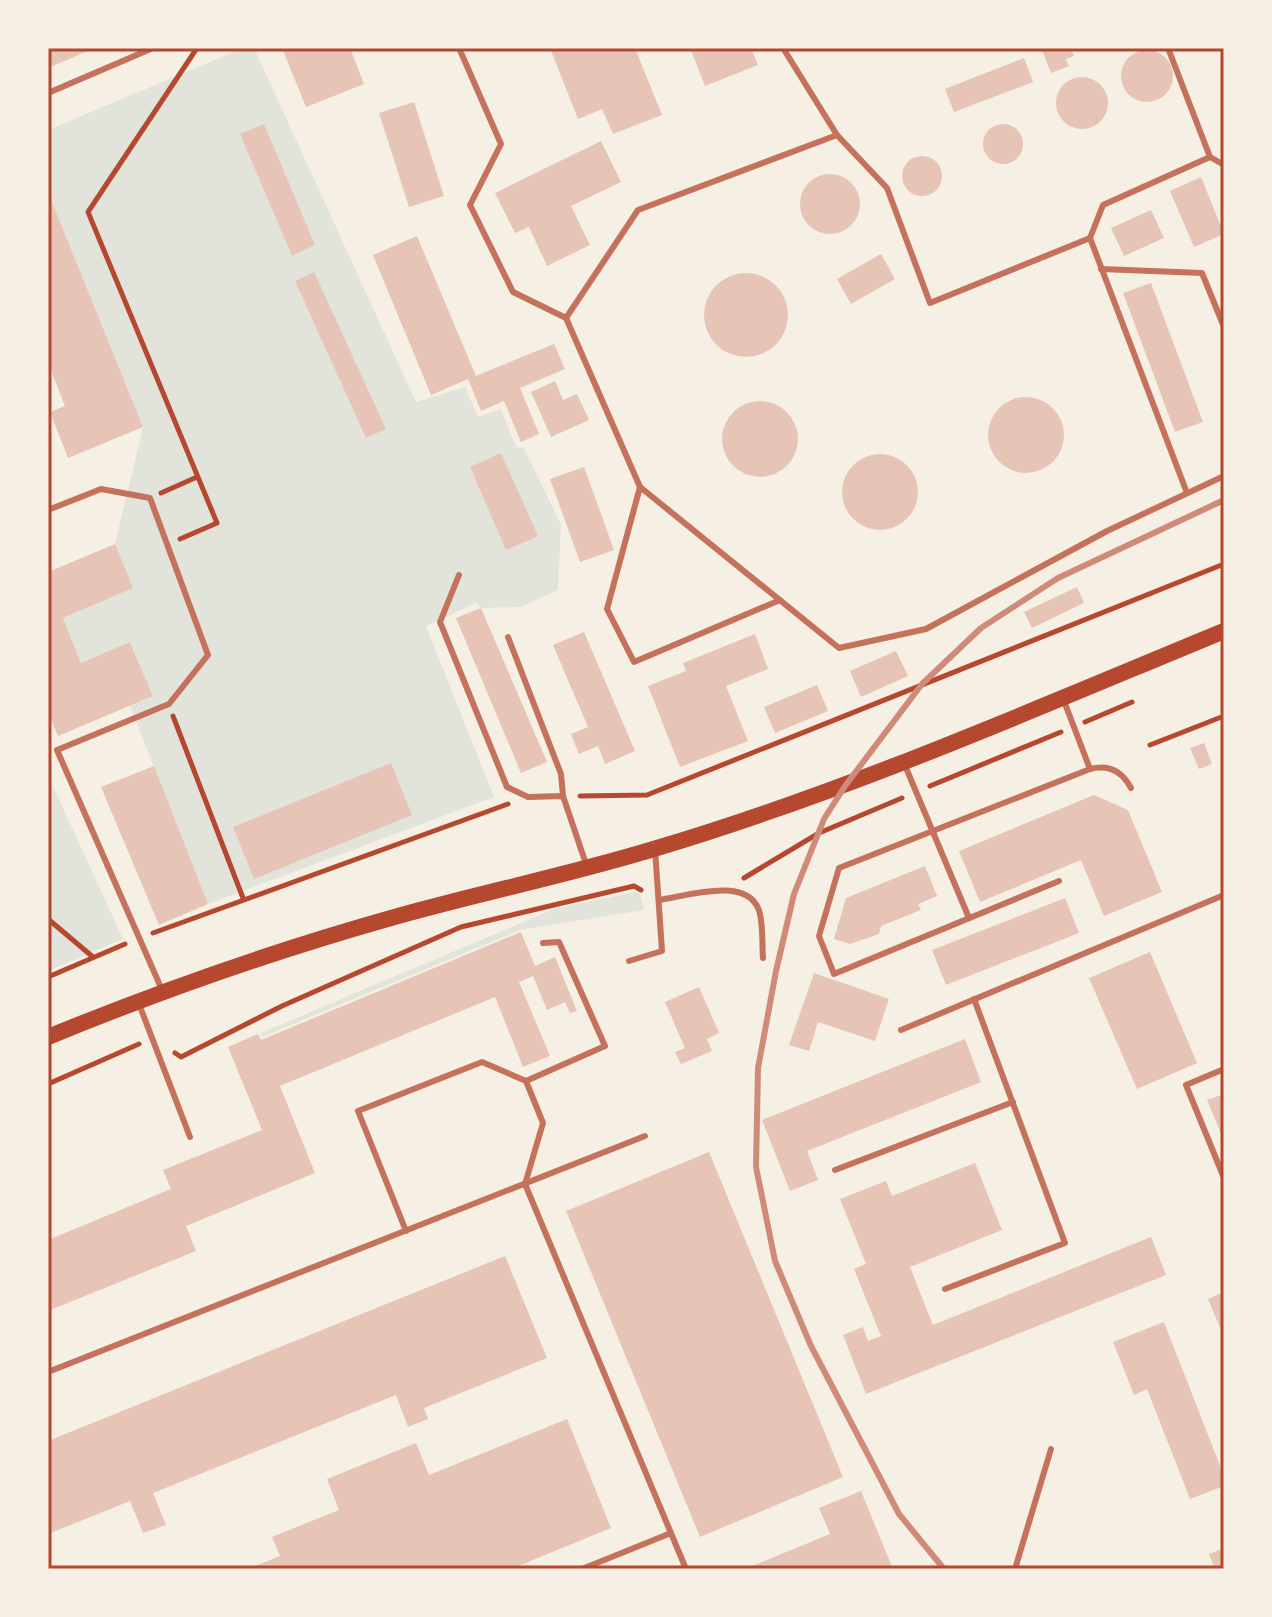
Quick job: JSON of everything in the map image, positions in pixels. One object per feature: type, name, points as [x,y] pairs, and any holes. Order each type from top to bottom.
[{"type":"main road","points":[[48,1037],[162,990],[393,917],[655,849],[845,786],[1224,631]]},
{"type":"lane","points":[[48,93],[153,48]]},
{"type":"lane","points":[[459,48],[501,144],[470,205],[513,292],[566,318],[640,487],[839,648],[926,629],[1107,531],[1224,476]]},
{"type":"lane","points":[[783,48],[837,135],[887,188],[930,303],[1090,238]]},
{"type":"lane","points":[[1168,48],[1210,157],[1224,165]]},
{"type":"lane","points":[[566,318],[638,210],[837,135]]},
{"type":"lane","points":[[1187,493],[1090,238],[1103,205],[1210,157]]},
{"type":"lane","points":[[1101,269],[1202,273],[1224,327]]},
{"type":"lane","points":[[640,487],[607,609],[634,662],[780,600]]},
{"type":"lane","points":[[48,510],[101,489],[150,498],[208,655],[169,704],[57,750],[162,990]]},
{"type":"lane","points":[[459,575],[440,622],[507,787],[528,797],[563,796]]},
{"type":"lane","points":[[508,637],[561,774],[563,796],[587,867]]},
{"type":"lane","points":[[1063,698],[1090,769]]},
{"type":"lane","points":[[904,763],[969,918]]},
{"type":"lane","points":[[1059,881],[834,974],[819,936],[839,868],[1090,769],[1115,770],[1131,788]]},
{"type":"lane","points":[[629,961],[662,951],[655,849]]},
{"type":"lane","points":[[659,900],[727,889],[743,892],[757,905],[761,915],[763,958]]},
{"type":"lane","points":[[901,1030],[1224,895]]},
{"type":"lane","points":[[526,1081],[605,1046],[559,942],[543,943]]},
{"type":"lane","points":[[945,1289],[1065,1243],[974,999]]},
{"type":"lane","points":[[138,1001],[190,1137]]},
{"type":"lane","points":[[406,1231],[358,1111],[482,1062],[526,1081],[543,1123],[525,1184],[686,1569]]},
{"type":"lane","points":[[1224,1069],[1186,1085],[1224,1178]]},
{"type":"lane","points":[[835,1170],[1013,1102]]},
{"type":"lane","points":[[48,1372],[645,1136]]},
{"type":"lane","points":[[1015,1569],[1051,1449]]},
{"type":"lane","points":[[582,1569],[671,1533]]},
{"type":"path","points":[[167,544],[217,523],[88,212],[197,48]]},
{"type":"path","points":[[150,498],[197,477]]},
{"type":"path","points":[[563,796],[647,795],[1224,564]]},
{"type":"path","points":[[169,704],[243,898]]},
{"type":"path","points":[[1150,745],[1224,716]]},
{"type":"path","points":[[48,977],[243,898],[528,797]]},
{"type":"path","points":[[48,1084],[152,1038],[181,1057],[282,1006],[461,927],[634,886],[659,900]]},
{"type":"path","points":[[48,919],[93,957]]},
{"type":"shaded area","points":[[243,48],[254,48],[416,402],[465,387],[478,417],[501,409],[516,447],[524,448],[561,525],[558,590],[521,607],[481,608],[476,603],[426,626],[494,797],[208,904],[130,706],[153,696],[131,643],[81,663],[63,618],[132,588],[115,544],[143,427],[48,192],[48,130]]},
{"type":"shaded area","points":[[48,780],[123,939],[48,971]]},
{"type":"shaded area","points":[[639,891],[644,910],[520,930],[262,1037],[261,1033],[554,909]]},
{"type":"building","points":[[48,48],[95,48],[48,68]]},
{"type":"building","points":[[282,48],[350,48],[364,84],[306,107]]},
{"type":"building","points":[[550,48],[635,48],[662,115],[613,134],[602,109],[578,119]]},
{"type":"building","points":[[690,48],[751,48],[758,65],[705,86]]},
{"type":"building","points":[[1041,48],[1071,48],[1074,56],[1066,59],[1069,66],[1051,73]]},
{"type":"building","points":[[1147,50],[1165,58],[1173,76],[1165,94],[1147,102],[1129,94],[1121,76],[1129,58]]},
{"type":"building","points":[[1024,58],[1033,82],[954,112],[945,89]]},
{"type":"building","points":[[1082,77],[1100,85],[1108,103],[1100,121],[1082,129],[1064,121],[1056,103],[1064,85]]},
{"type":"building","points":[[414,102],[444,196],[409,207],[379,113]]},
{"type":"building","points":[[264,124],[315,245],[292,256],[240,134]]},
{"type":"building","points":[[1003,124],[1017,130],[1023,144],[1017,158],[1003,164],[989,158],[983,144],[989,130]]},
{"type":"building","points":[[601,141],[621,182],[571,206],[590,245],[547,266],[529,227],[515,233],[495,193]]},
{"type":"building","points":[[922,156],[936,162],[942,176],[936,190],[922,196],[908,190],[902,176],[908,162]]},
{"type":"building","points":[[830,174],[842,176],[851,183],[858,192],[858,216],[851,225],[842,232],[830,234],[818,232],[809,225],[802,216],[800,204],[802,192],[809,183],[818,176]]},
{"type":"building","points":[[1201,177],[1224,234],[1194,247],[1170,191]]},
{"type":"building","points":[[48,192],[143,427],[68,458],[50,412],[65,406],[48,363]]},
{"type":"building","points":[[1151,210],[1164,238],[1124,256],[1111,228]]},
{"type":"building","points":[[417,236],[476,376],[554,344],[565,369],[520,388],[539,434],[521,442],[504,401],[481,411],[468,379],[431,395],[373,255]]},
{"type":"building","points":[[881,254],[895,279],[851,304],[837,279]]},
{"type":"building","points":[[314,272],[386,429],[366,438],[295,281]]},
{"type":"building","points":[[746,273],[762,276],[776,285],[785,299],[788,315],[785,331],[776,345],[762,354],[746,357],[730,354],[716,345],[707,331],[704,315],[707,299],[716,285],[730,276]]},
{"type":"building","points":[[1151,283],[1203,422],[1175,432],[1123,293]]},
{"type":"building","points":[[555,381],[563,400],[577,394],[589,420],[551,437],[531,392]]},
{"type":"building","points":[[1019,397],[1033,397],[1047,403],[1058,414],[1064,435],[1061,450],[1053,462],[1033,473],[1019,473],[1005,467],[994,456],[988,442],[988,428],[994,414],[1005,403]]},
{"type":"building","points":[[760,401],[775,404],[787,412],[795,424],[798,439],[795,454],[787,466],[775,474],[760,477],[745,474],[733,466],[725,454],[722,439],[725,424],[733,412],[745,404]]},
{"type":"building","points":[[501,453],[538,536],[506,550],[470,467]]},
{"type":"building","points":[[873,454],[887,454],[901,460],[912,471],[918,492],[915,507],[907,519],[887,530],[873,530],[859,524],[848,513],[842,499],[842,485],[848,471],[859,460]]},
{"type":"building","points":[[584,467],[614,550],[580,562],[550,479]]},
{"type":"building","points":[[115,544],[133,588],[63,618],[81,663],[130,642],[153,696],[58,736],[48,712],[48,572]]},
{"type":"building","points":[[1077,587],[1084,603],[1032,628],[1024,612]]},
{"type":"building","points":[[481,608],[547,762],[521,773],[456,618]]},
{"type":"building","points":[[584,632],[635,751],[605,764],[598,746],[579,754],[571,734],[588,727],[553,645]]},
{"type":"building","points":[[755,634],[768,669],[726,686],[748,741],[680,767],[648,686],[686,671],[683,663]]},
{"type":"building","points":[[896,651],[908,676],[861,697],[850,671]]},
{"type":"building","points":[[817,685],[828,711],[775,733],[764,707]]},
{"type":"building","points":[[1204,743],[1212,764],[1199,769],[1190,748]]},
{"type":"building","points":[[391,763],[412,815],[254,879],[233,827]]},
{"type":"building","points":[[154,766],[208,904],[159,925],[101,787]]},
{"type":"building","points":[[1094,795],[1128,810],[1162,892],[1104,916],[1081,860],[980,902],[959,851]]},
{"type":"building","points":[[925,866],[937,896],[918,904],[921,910],[881,926],[879,934],[850,944],[834,939],[846,898]]},
{"type":"building","points":[[1065,898],[1079,933],[946,985],[932,950]]},
{"type":"building","points":[[521,932],[535,966],[555,957],[577,1011],[570,1013],[565,1002],[547,1010],[533,976],[519,982],[550,1056],[523,1067],[495,997],[280,1086],[315,1173],[186,1226],[196,1251],[48,1311],[48,1240],[171,1189],[163,1170],[262,1130],[228,1047],[258,1034],[261,1040]]},
{"type":"building","points":[[1150,952],[1197,1063],[1137,1089],[1089,978]]},
{"type":"building","points":[[814,973],[889,999],[875,1041],[818,1022],[809,1051],[789,1045]]},
{"type":"building","points":[[699,987],[719,1033],[707,1039],[712,1051],[681,1064],[675,1052],[685,1048],[665,1002]]},
{"type":"building","points":[[965,1039],[981,1082],[807,1151],[818,1180],[790,1191],[762,1120]]},
{"type":"building","points":[[1224,1094],[1224,1141],[1207,1100]]},
{"type":"building","points":[[709,1152],[843,1477],[700,1537],[566,1211]]},
{"type":"building","points":[[975,1163],[1002,1230],[910,1267],[933,1325],[1151,1237],[1166,1275],[866,1394],[843,1335],[863,1327],[868,1341],[881,1336],[854,1269],[866,1264],[840,1199],[886,1181],[892,1196]]},
{"type":"building","points":[[505,1256],[547,1358],[424,1408],[428,1419],[408,1427],[396,1395],[153,1493],[166,1525],[143,1533],[130,1501],[48,1534],[48,1441]]},
{"type":"building","points":[[1224,1292],[1224,1337],[1208,1299]]},
{"type":"building","points":[[1164,1322],[1224,1476],[1224,1486],[1190,1499],[1147,1389],[1134,1395],[1113,1342]]},
{"type":"building","points":[[567,1419],[611,1528],[511,1569],[248,1569],[280,1556],[272,1537],[339,1510],[327,1479],[416,1443],[429,1475]]},
{"type":"building","points":[[861,1491],[893,1569],[745,1569],[830,1534],[819,1508]]},
{"type":"building","points":[[1224,1548],[1224,1569],[1215,1569],[1209,1554]]},
{"type":"railway","points":[[944,1569],[899,1514],[811,1346],[775,1261],[756,1167],[758,1068],[794,894],[824,819],[845,786],[922,684],[981,628],[1058,578],[1224,500]]}]
